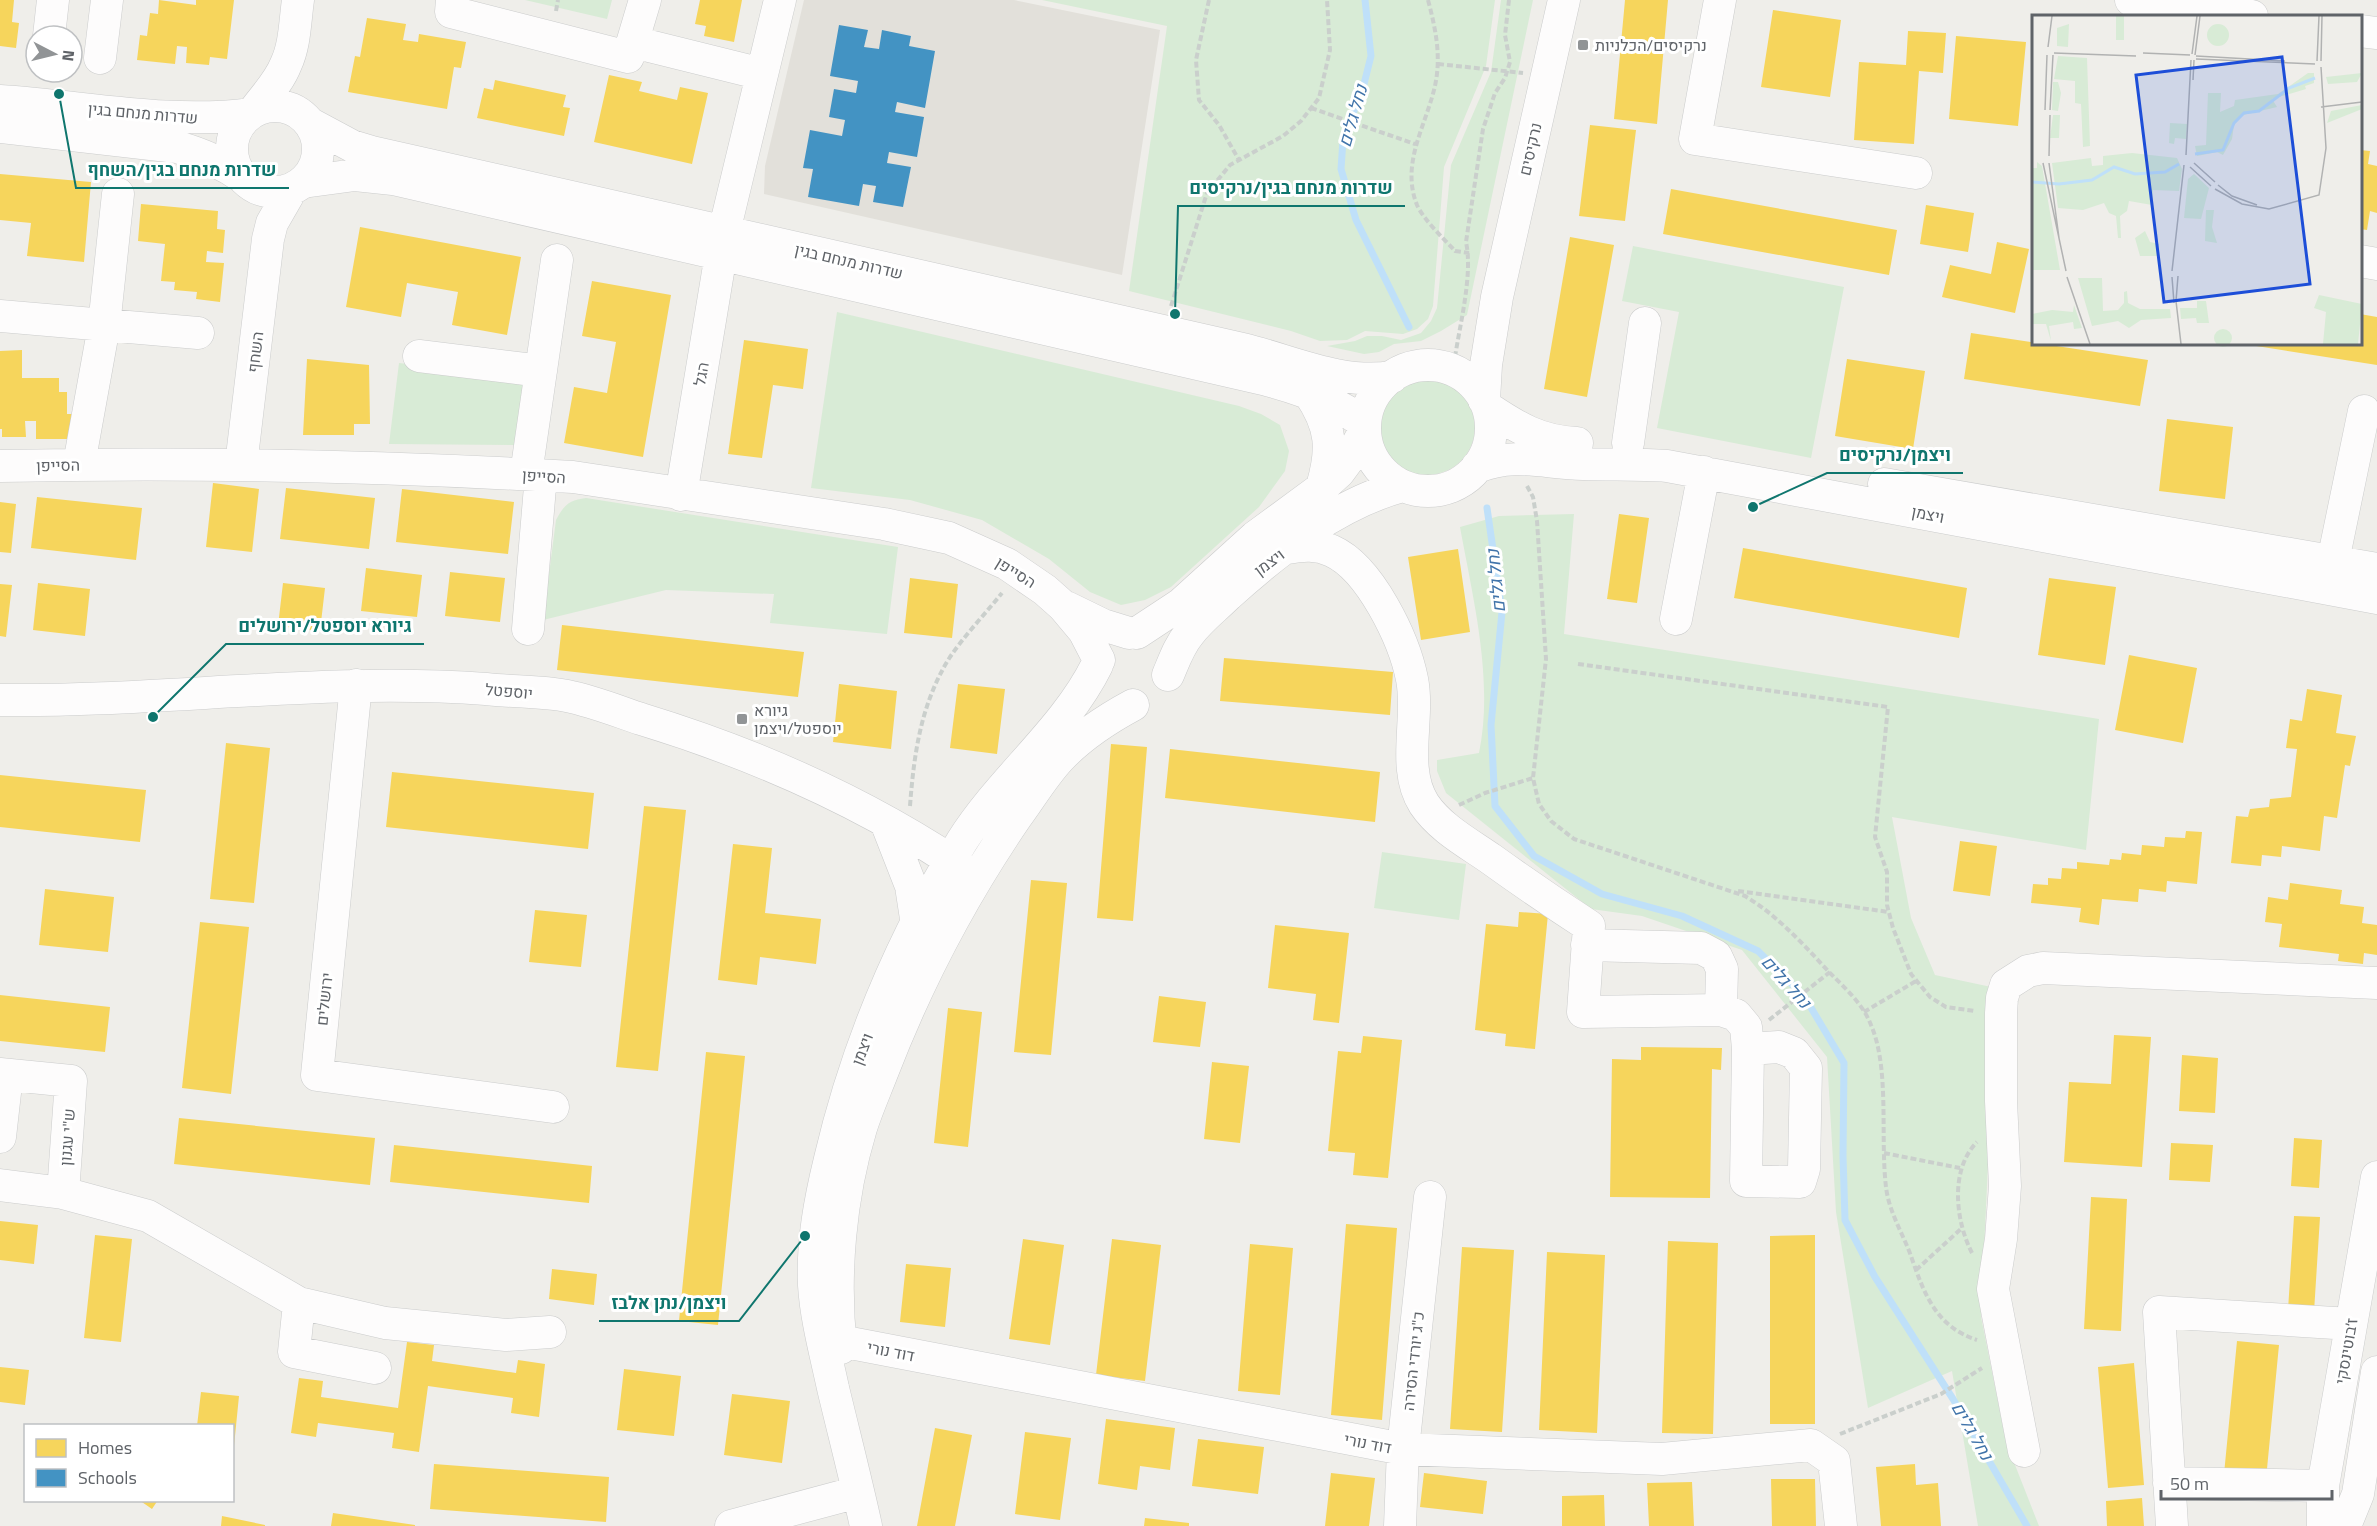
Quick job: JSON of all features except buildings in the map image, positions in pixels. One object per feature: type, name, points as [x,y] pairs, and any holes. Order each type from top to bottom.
[{"type":"street","points":[[50,24],[53,0]]},
{"type":"street","points":[[100,58],[107,0]]},
{"type":"street","points":[[293,41],[299,95],[318,141],[318,156],[313,170],[297,186],[276,192],[261,190],[238,172],[233,158],[232,144],[243,119],[252,112],[272,87],[286,64],[293,41],[298,0]]},
{"type":"street","points":[[452,0],[451,12],[628,57],[645,0]]},
{"type":"street","name":"הגל","points":[[681,495],[722,243],[780,0]]},
{"type":"street","name":"נרקיסים","points":[[1486,404],[1486,364],[1497,297],[1564,0]]},
{"type":"street","points":[[1720,0],[1695,139],[1916,173]]},
{"type":"street","points":[[2131,0],[2244,15]]},
{"type":"street","points":[[2362,31],[2377,33]]},
{"type":"street","points":[[633,42],[762,74]]},
{"type":"street","name":"שדרות מנחם בגין","points":[[0,101],[179,118],[223,117],[252,112]]},
{"type":"street","points":[[252,112],[267,106],[281,105],[294,109],[308,120]]},
{"type":"street","name":"שדרות מנחם בגין","points":[[308,120],[352,146],[372,152],[1267,380],[1309,393],[1357,417],[1365,427]]},
{"type":"street","name":"שדרות מנחם בגין","points":[[0,128],[177,147],[204,155],[227,166],[250,182]]},
{"type":"street","name":"שדרות מנחם בגין","points":[[297,186],[355,175],[393,179],[1163,332],[1263,354],[1346,378],[1392,377]]},
{"type":"street","name":"השחף","points":[[250,182],[268,239]]},
{"type":"street","name":"השחף","points":[[242,465],[268,239],[272,223],[297,186]]},
{"type":"street","points":[[79,464],[104,326],[118,194]]},
{"type":"street","points":[[528,629],[541,371],[557,260]]},
{"type":"street","points":[[2362,261],[2377,264]]},
{"type":"street","name":"נרקיסים","points":[[1449,362],[1477,338],[1488,321],[1497,297]]},
{"type":"street","points":[[0,316],[198,333]]},
{"type":"street","points":[[1628,443],[1645,322]]},
{"type":"street","points":[[419,356],[541,371]]},
{"type":"street","points":[[1449,362],[1478,389],[1486,404],[1491,428],[1488,449],[1477,467],[1462,481],[1443,490],[1422,491],[1402,486],[1385,474],[1372,458],[1365,438],[1365,427],[1372,398],[1385,381],[1402,370],[1449,362]]},
{"type":"street","points":[[1309,393],[1318,406],[1329,434],[1330,452],[1322,487]]},
{"type":"street","name":"ויצמן","points":[[1486,404],[1522,430],[1539,438],[1574,443],[1628,443],[1695,449],[1745,460],[2377,568]]},
{"type":"street","points":[[2333,561],[2364,411]]},
{"type":"street","name":"ויצמן","points":[[1133,633],[1181,604],[1255,537],[1339,472],[1353,453],[1365,427]]},
{"type":"street","name":"ויצמן","points":[[1477,467],[1500,459],[1514,458],[1582,464],[1651,464],[2377,598]]},
{"type":"street","name":"הסייפן","points":[[0,466],[242,465],[461,470],[573,477],[918,530],[950,538],[978,549],[1020,572],[1063,606],[1084,631],[1098,663]]},
{"type":"street","points":[[1676,619],[1704,472]]},
{"type":"street","name":"ויצמן","points":[[1168,675],[1188,635],[1246,579],[1287,548],[1347,509],[1374,495],[1402,486]]},
{"type":"street","points":[[1347,509],[1344,527],[1345,545],[1350,561],[1377,597],[1405,655],[1412,679],[1413,776],[1417,791],[1426,807],[1450,831],[1588,935],[1701,948],[1716,956],[1722,969],[1721,1010]]},
{"type":"street","points":[[1287,548],[1317,545],[1350,561]]},
{"type":"street","name":"הסייפן","points":[[1063,606],[1103,625],[1133,633]]},
{"type":"street","points":[[1133,633],[1148,636],[1165,652],[1168,663],[1168,675],[1164,687],[1146,702],[1134,705],[1121,703],[1107,693],[1098,676],[1098,663],[1106,644],[1115,637],[1133,633]]},
{"type":"street","name":"ויצמן","points":[[866,1526],[825,1351],[814,1288],[813,1252],[821,1196],[852,1077],[879,1005],[917,924],[952,860],[977,820],[1005,782],[1070,709],[1098,663]]},
{"type":"street","name":"יוספטל","points":[[0,700],[69,701],[356,685],[440,686],[567,696],[698,736],[786,771],[897,828],[952,860],[977,878]]},
{"type":"street","name":"ירושלים","points":[[356,685],[316,1075],[554,1107]]},
{"type":"street","name":"ויצמן","points":[[858,1492],[840,1341],[838,1266],[845,1197],[861,1128],[901,1025],[948,928],[1003,837],[1060,758],[1095,728],[1134,705]]},
{"type":"street","points":[[897,828],[911,886],[917,924]]},
{"type":"street","points":[[1588,935],[1583,1012],[1721,1010],[1736,1015],[1746,1027],[1748,1049]]},
{"type":"street","points":[[2024,1451],[1994,1302],[1995,1269],[2001,1239],[2006,1186],[2002,1123],[2001,1013],[2006,985],[2028,971],[2043,968],[2377,983]]},
{"type":"street","name":"ש\"י עגנון","points":[[0,1137],[3,1075],[71,1081],[63,1193]]},
{"type":"street","name":"ז׳בוטינסקי","points":[[2323,1526],[2323,1486],[2377,1177]]},
{"type":"street","points":[[0,1185],[63,1193],[148,1216],[299,1303],[385,1323],[506,1335],[550,1332]]},
{"type":"street","name":"כ\"ג יורדי הסירה","points":[[1400,1526],[1403,1449],[1430,1197]]},
{"type":"street","points":[[299,1303],[294,1352],[375,1368]]},
{"type":"street","points":[[2172,1526],[2159,1312],[2351,1324]]},
{"type":"street","name":"דוד נורי","points":[[840,1341],[1403,1449],[1662,1460],[1811,1445]]},
{"type":"street","points":[[2345,1526],[2358,1494],[2377,1372]]},
{"type":"street","points":[[1811,1445],[1834,1461],[1841,1526]]},
{"type":"street","points":[[2169,1483],[2323,1486]]},
{"type":"street","points":[[731,1526],[858,1492]]},
{"type":"path","points":[[1209,0],[1196,60],[1199,100],[1219,125],[1239,160]]},
{"type":"path","points":[[1163,332],[1207,193],[1230,165],[1283,136],[1301,121],[1319,98],[1330,50],[1327,0]]},
{"type":"path","points":[[1428,0],[1439,53],[1438,64],[1435,89],[1415,144],[1410,183],[1418,207],[1455,251],[1469,253]]},
{"type":"path","points":[[1449,362],[1469,253],[1467,242],[1483,129],[1495,93],[1510,62],[1505,35],[1509,0]]},
{"type":"path","points":[[1438,64],[1547,75]]},
{"type":"path","points":[[1311,108],[1415,144]]},
{"type":"path","points":[[1514,458],[1533,497],[1546,660],[1533,778],[1539,804],[1551,821],[1574,839],[1726,889],[1745,896],[1766,909],[1857,1001],[1871,1022],[1879,1045],[1886,1188],[1893,1215],[1908,1246],[1927,1300],[1938,1316],[1950,1327],[1967,1337],[2003,1346]]},
{"type":"path","points":[[897,828],[922,718],[936,682],[951,656],[1020,572]]},
{"type":"path","points":[[1578,664],[1888,707],[1875,837],[1887,872],[1889,912],[1901,952],[1916,981],[1930,997],[1946,1007],[1961,1011],[2001,1013]]},
{"type":"path","points":[[1485,793],[1533,778]]},
{"type":"path","points":[[1726,889],[1889,912]]},
{"type":"path","points":[[1795,999],[1830,972]]},
{"type":"path","points":[[1864,1012],[1916,981]]},
{"type":"path","points":[[1995,1269],[1972,1253],[1962,1228],[1959,1196],[1960,1168],[1966,1154],[1977,1142],[2002,1123]]},
{"type":"path","points":[[1884,1152],[1960,1168]]},
{"type":"path","points":[[1916,1271],[1962,1228]]},
{"type":"path","points":[[1811,1445],[1941,1394],[1968,1377]]},
{"type":"shaded area","points":[[804,0],[1014,0],[1160,30],[1122,275],[764,194],[765,166]]},
{"type":"green space","points":[[525,0],[612,0],[607,19]]},
{"type":"green space","points":[[1042,0],[1495,0],[1486,66],[1444,167],[1433,306],[1428,319],[1417,329],[1403,334],[1365,331],[1347,340],[1320,341],[1291,331],[1129,291],[1167,26]]},
{"type":"green space","points":[[1501,0],[1533,0],[1467,315],[1421,341],[1394,344],[1379,352],[1364,354],[1327,346],[1355,341],[1367,336],[1401,340],[1421,333],[1431,321],[1437,308],[1451,165],[1491,72]]},
{"type":"green space","points":[[1633,246],[1844,287],[1811,458],[1657,428],[1679,312],[1622,301]]},
{"type":"green space","points":[[837,312],[1239,406],[1261,414],[1280,425],[1289,451],[1285,471],[1259,507],[1171,587],[1145,600],[1121,605],[1090,592],[1049,559],[982,520],[910,500],[811,488]]},
{"type":"green space","points":[[399,363],[527,378],[516,445],[389,444]]},
{"type":"green space","points":[[1427,379],[1445,383],[1461,393],[1471,409],[1475,427],[1471,445],[1461,461],[1445,471],[1427,475],[1409,471],[1393,461],[1383,445],[1379,427],[1383,409],[1393,393],[1409,383]]},
{"type":"green space","points":[[586,498],[898,547],[887,634],[770,623],[774,594],[666,590],[543,620],[556,520],[568,504]]},
{"type":"green space","points":[[1574,514],[1564,634],[2099,719],[2086,850],[1892,817],[1911,918],[1935,975],[1996,988],[1981,1317],[2006,1442],[2039,1526],[1978,1526],[1952,1371],[1868,1408],[1836,1212],[1827,1057],[1742,950],[1642,916],[1591,909],[1446,793],[1437,771],[1437,760],[1479,753],[1483,725],[1483,668],[1480,640],[1460,527],[1499,516]]},
{"type":"green space","points":[[1382,852],[1466,864],[1459,920],[1374,908]]},
{"type":"waterway","name":"נחל גלים","points":[[1365,0],[1371,56],[1364,84],[1343,140],[1341,169],[1356,220],[1409,327]]},
{"type":"waterway","name":"נחל גלים","points":[[1487,508],[1502,612],[1491,725],[1495,806],[1534,856],[1602,894],[1682,916],[1758,951],[1804,996],[1844,1063],[1845,1220],[1875,1277],[1953,1399],[2027,1526]]},
{"type":"place","name":"נרקיסים/הכלניות","points":[[1583,45]]},
{"type":"place","name":"שדרות מנחם בגין/השחף","points":[[59,94]]},
{"type":"place","name":"שדרות מנחם בגין/נרקיסים","points":[[1175,314]]},
{"type":"place","name":"ויצמן/נרקיסים","points":[[1753,507]]},
{"type":"place","name":"גיורא יוספטל/ירושלים","points":[[153,717]]},
{"type":"place","name":"גיורא יוספטל/ויצמן","points":[[742,719]]},
{"type":"place","name":"ויצמן/נתן אלבז","points":[[805,1236]]}]
